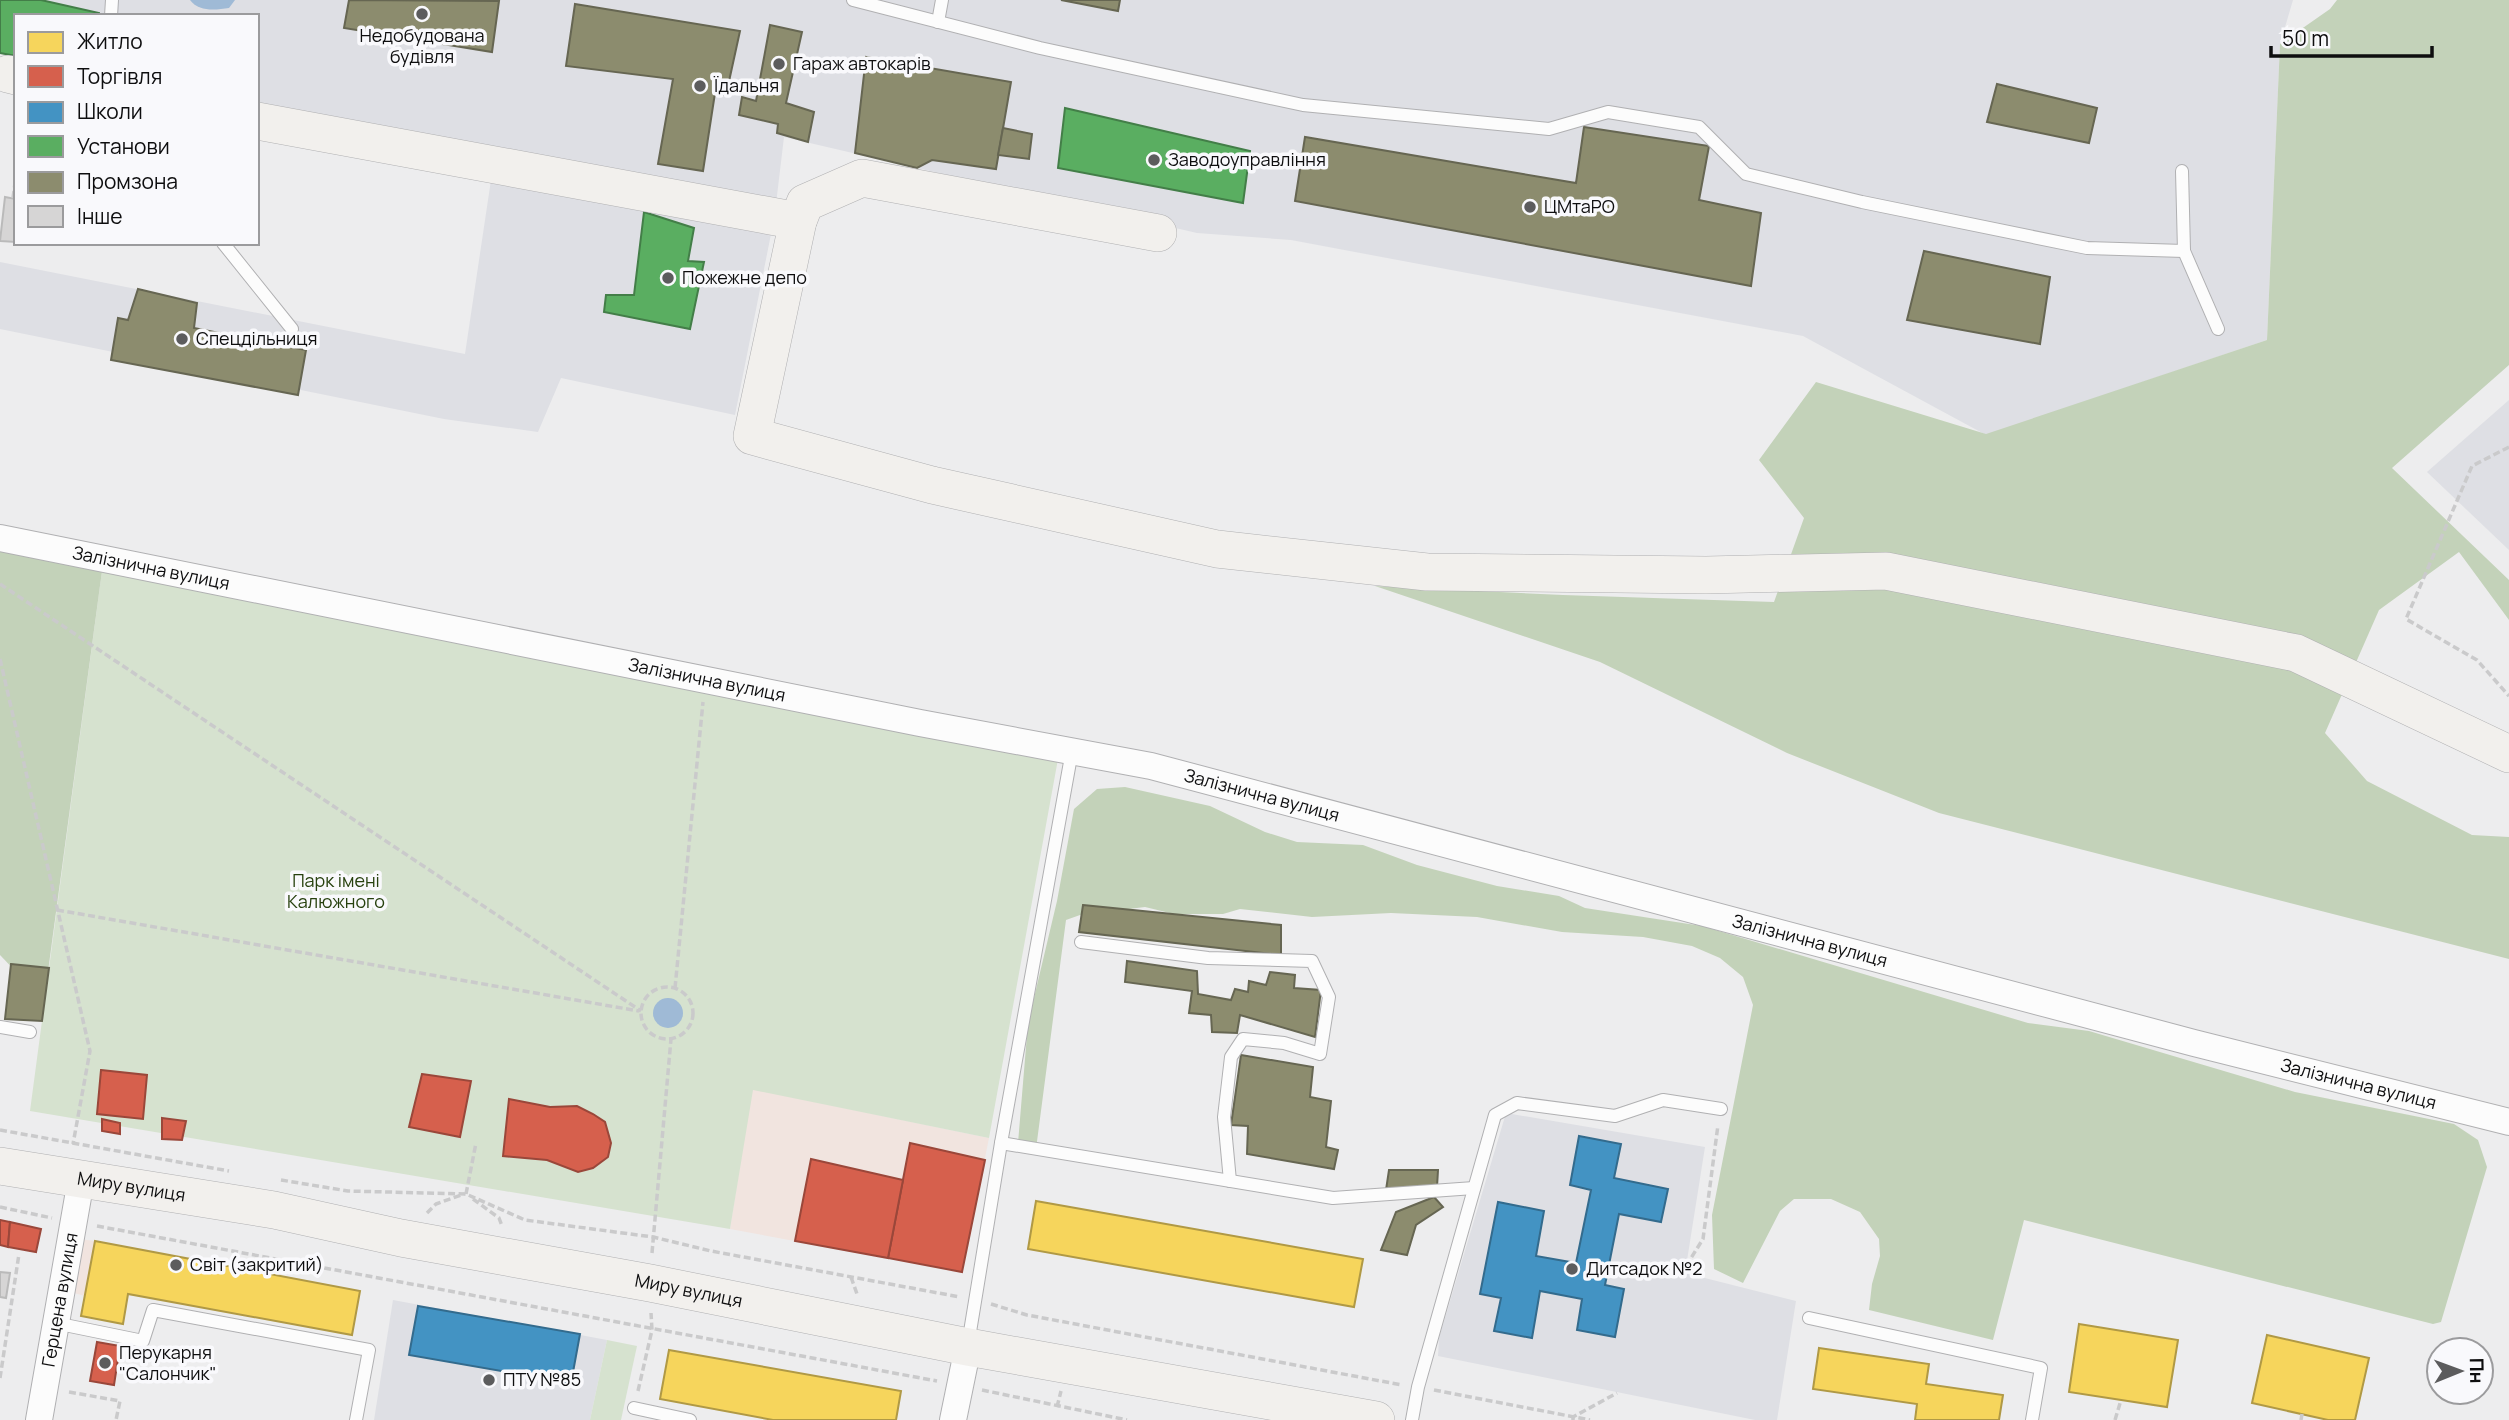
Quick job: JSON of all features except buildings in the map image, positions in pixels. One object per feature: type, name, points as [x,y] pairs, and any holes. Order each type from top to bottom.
[{"type":"street","points":[[259,121],[798,221]]},
{"type":"street","points":[[1158,233],[862,178],[805,203],[798,221],[752,436],[932,485],[1217,549],[1427,572],[1706,575],[1886,571],[2296,653],[2509,754]]},
{"type":"street","name":"Залізнична вулиця","points":[[0,538],[1151,766],[2167,1036],[2509,1122]]},
{"type":"street","name":"Миру вулиця","points":[[0,1166],[274,1210],[968,1347],[1376,1420]]},
{"type":"street","name":"Герцена вулиця","points":[[38,1420],[81,1180]]},
{"type":"street","points":[[953,1420],[968,1347]]},
{"type":"lane","points":[[853,0],[1040,48],[1303,105],[1549,128],[1608,112],[1699,127],[1746,174],[1862,202],[2087,248],[2184,251]]},
{"type":"lane","points":[[938,22],[942,0]]},
{"type":"lane","points":[[2182,171],[2184,251],[2218,329]]},
{"type":"lane","points":[[225,245],[292,329]]},
{"type":"lane","points":[[968,1347],[1001,1143],[1072,751]]},
{"type":"lane","points":[[1081,942],[1208,958],[1312,961],[1329,997],[1320,1054],[1284,1043],[1243,1040],[1231,1057],[1224,1117],[1230,1181]]},
{"type":"lane","points":[[0,1027],[30,1032]]},
{"type":"lane","points":[[1412,1420],[1418,1387],[1495,1115],[1517,1103],[1615,1116],[1663,1100],[1721,1109]]},
{"type":"lane","points":[[1001,1143],[1333,1198],[1474,1188]]},
{"type":"lane","points":[[55,1323],[143,1341],[152,1310],[369,1350],[356,1420]]},
{"type":"lane","points":[[1809,1318],[2041,1367],[2032,1420]]},
{"type":"lane","points":[[634,1408],[690,1420]]},
{"type":"path","points":[[13,198],[14,191]]},
{"type":"path","points":[[2509,446],[2472,466],[2406,619],[2477,660],[2509,696]]},
{"type":"path","points":[[0,584],[641,1012]]},
{"type":"path","points":[[0,659],[90,1051],[73,1143]]},
{"type":"path","points":[[675,988],[705,679]]},
{"type":"path","points":[[57,910],[641,1012]]},
{"type":"path","points":[[664,986],[675,988],[686,995],[691,1002],[693,1017],[686,1032],[671,1039],[662,1039],[649,1032],[642,1021],[641,1012],[642,1004],[650,992],[664,986]]},
{"type":"path","points":[[653,1237],[671,1039]]},
{"type":"path","points":[[1686,1266],[1703,1239],[1721,1109]]},
{"type":"path","points":[[0,1130],[230,1171]]},
{"type":"path","points":[[466,1194],[476,1143]]},
{"type":"path","points":[[280,1180],[348,1191],[466,1194],[525,1220],[653,1237],[711,1251],[976,1300],[1027,1315],[1590,1420]]},
{"type":"path","points":[[466,1194],[499,1218],[513,1258]]},
{"type":"path","points":[[0,1207],[959,1385],[1127,1420]]},
{"type":"path","points":[[0,1378],[19,1254]]},
{"type":"path","points":[[634,1408],[652,1330]]},
{"type":"path","points":[[60,1390],[120,1401],[116,1420]]},
{"type":"path","points":[[1573,1418],[1617,1392]]},
{"type":"path","points":[[2115,1420],[2121,1400]]},
{"type":"path","points":[[2301,1420],[2302,1414]]},
{"type":"shaded area","points":[[0,0],[2293,0],[2280,44],[2267,340],[1986,435],[1803,336],[1291,240],[1197,233],[784,137],[776,204],[259,103],[259,14],[14,14],[14,56],[0,53]]},
{"type":"shaded area","points":[[491,180],[773,224],[735,415],[561,378],[538,432],[444,419],[0,329],[0,262],[465,354]]},
{"type":"shaded area","points":[[2509,400],[2509,550],[2427,472]]},
{"type":"shaded area","points":[[752,1089],[989,1138],[962,1272],[730,1229]]},
{"type":"shaded area","name":"Дитсадок №2","points":[[1506,1113],[1705,1147],[1685,1273],[1796,1301],[1777,1420],[1755,1420],[1438,1356],[1439,1338]]},
{"type":"shaded area","points":[[79,1239],[95,1241],[85,1296],[70,1292]]},
{"type":"shaded area","name":"ПТУ №85","points":[[393,1300],[607,1340],[590,1420],[374,1420]]},
{"type":"green space","points":[[2337,0],[2509,0],[2509,365],[2392,468],[2509,580],[2509,620],[2459,552],[2379,610],[2325,733],[2367,781],[2472,835],[2509,837],[2509,959],[1939,813],[1787,753],[1600,662],[1375,586],[1774,602],[1804,518],[1759,460],[1816,382],[1986,434],[2267,340],[2280,44],[2330,9]]},
{"type":"green space","points":[[0,550],[102,571],[44,1001],[0,955]]},
{"type":"green space","name":"Парк імені Калюжного","points":[[102,571],[1058,759],[989,1138],[753,1090],[730,1229],[30,1111]]},
{"type":"green space","points":[[1125,787],[1210,806],[1265,832],[1297,842],[1363,845],[1417,865],[1497,886],[1559,896],[1585,908],[1702,926],[2028,1023],[2089,1031],[2295,1092],[2454,1124],[2478,1140],[2487,1167],[2441,1322],[2433,1324],[2024,1220],[1993,1340],[1869,1310],[1872,1284],[1880,1256],[1879,1239],[1860,1212],[1831,1199],[1794,1199],[1780,1211],[1743,1283],[1714,1269],[1712,1215],[1753,1005],[1743,977],[1720,958],[1692,946],[1643,937],[1562,932],[1477,917],[1391,913],[1312,917],[1240,909],[1223,914],[1174,914],[1145,907],[1080,915],[1066,920],[1036,1149],[1018,1143],[1028,1023],[1057,901],[1074,809],[1097,789]]},
{"type":"green space","points":[[607,1340],[637,1346],[621,1420],[590,1420]]},
{"type":"water","points":[[190,0],[235,0],[229,8],[213,10],[198,7]]},
{"type":"water","points":[[668,998],[679,1002],[683,1013],[679,1024],[668,1028],[657,1024],[653,1013],[657,1002]]},
{"type":"place","name":"Недобудована будівля","points":[[422,14]]},
{"type":"place","name":"Гараж автокарів","points":[[779,64]]},
{"type":"place","name":"Їдальня","points":[[700,86]]},
{"type":"place","name":"Заводоуправління","points":[[1154,160]]},
{"type":"place","name":"ЦМтаРО","points":[[1530,207]]},
{"type":"place","name":"Пожежне депо","points":[[668,278]]},
{"type":"place","name":"Спецдільниця","points":[[182,339]]},
{"type":"place","name":"Світ (закритий)","points":[[176,1265]]},
{"type":"place","name":"Дитсадок №2","points":[[1572,1269]]},
{"type":"place","name":"Перукарня \"Салончик\"","points":[[105,1363]]},
{"type":"place","name":"ПТУ №85","points":[[489,1380]]}]
